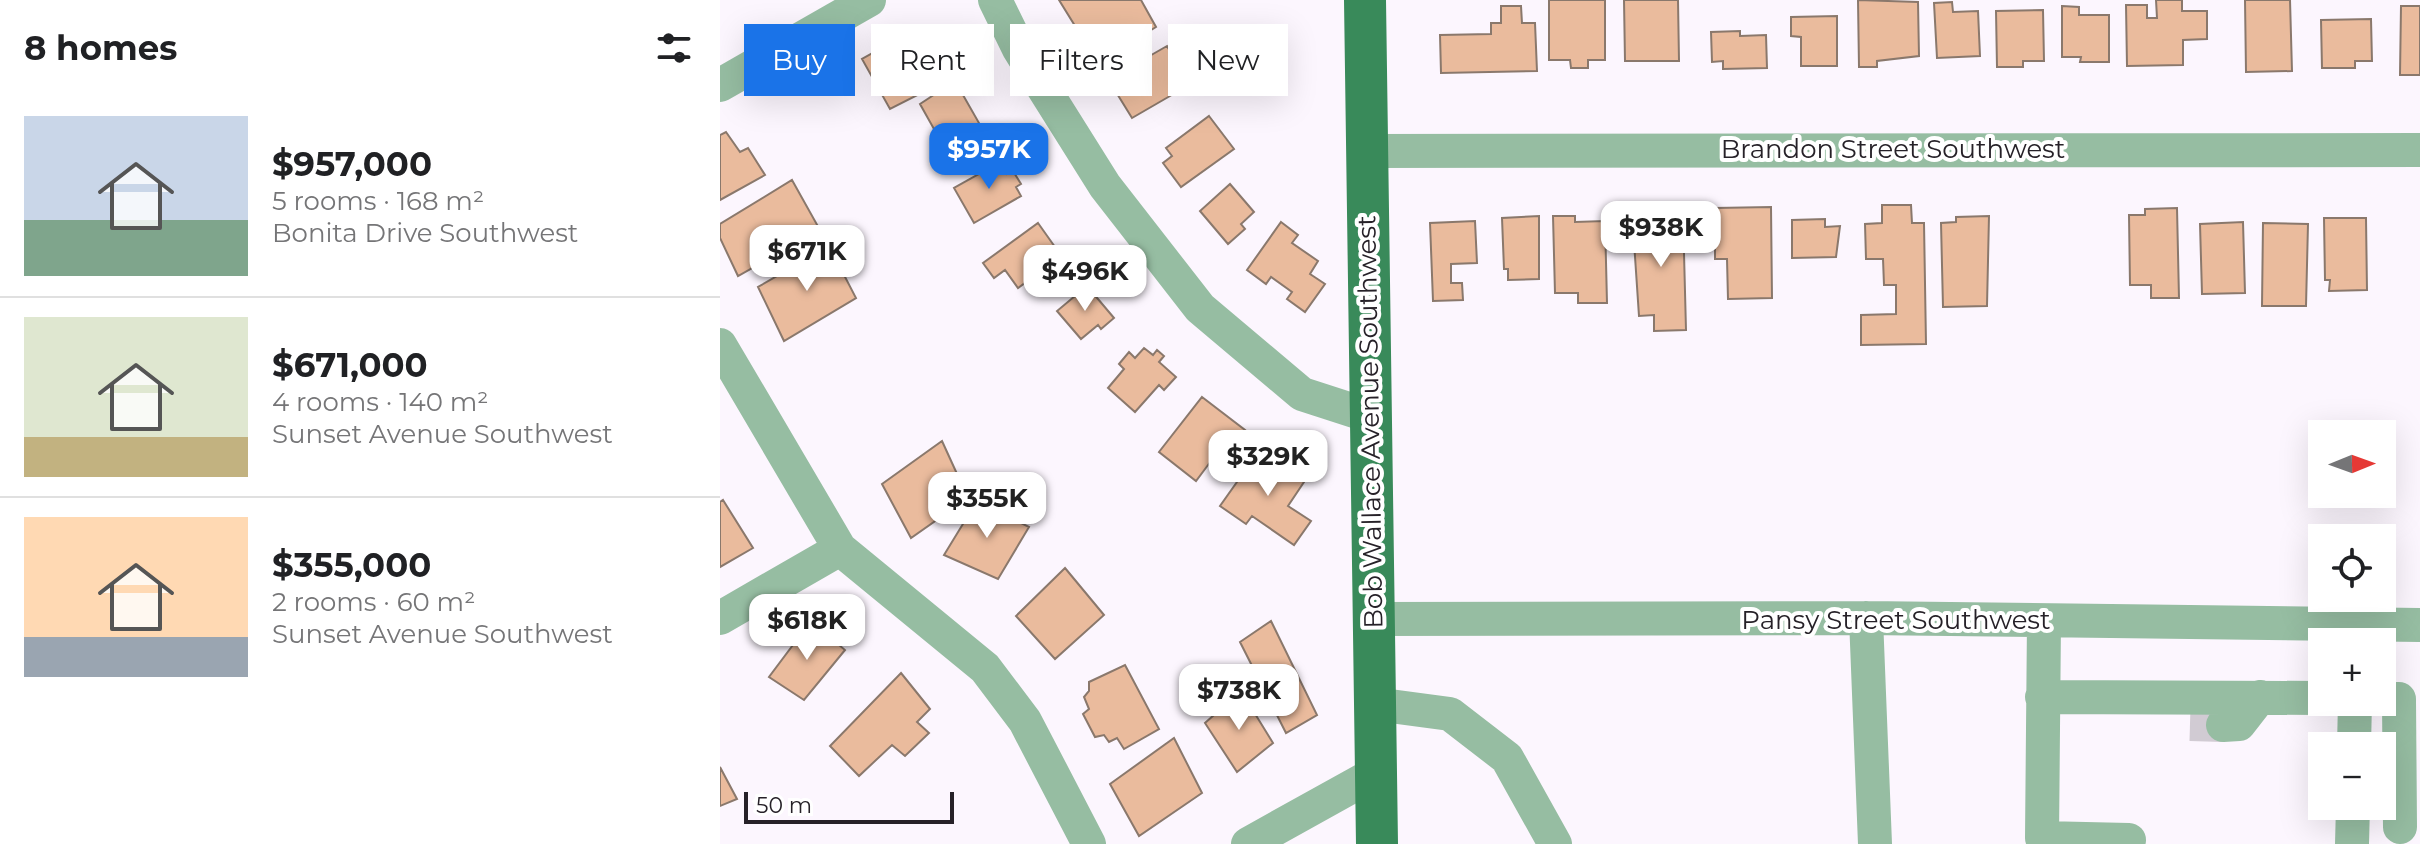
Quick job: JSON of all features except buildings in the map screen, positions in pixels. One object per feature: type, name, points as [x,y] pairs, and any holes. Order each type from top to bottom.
[{"type":"main road","name":"Bob Wallace Avenue Southwest","points":[[1365,0],[1377,844]]},
{"type":"street","points":[[720,85],[869,0]]},
{"type":"street","points":[[995,0],[1019,49],[1105,186],[1200,308],[1302,394],[1370,416]]},
{"type":"street","name":"Brandon Street Southwest","points":[[1366,151],[2420,150]]},
{"type":"street","points":[[720,345],[840,549],[985,668],[1025,721],[1089,844]]},
{"type":"street","points":[[720,618],[840,549]]},
{"type":"street","points":[[1866,618],[1875,844]]},
{"type":"street","name":"Pansy Street Southwest","points":[[1373,619],[1866,618],[2308,631]]},
{"type":"street","points":[[2044,621],[2042,838],[2107,841]]},
{"type":"street","name":"Pansy Street Southwest","points":[[2396,628],[2420,625]]},
{"type":"street","points":[[2042,697],[2308,698]]},
{"type":"street","points":[[2159,698],[2207,724],[2239,724],[2260,697]]},
{"type":"street","points":[[2396,699],[2399,699],[2400,827]]},
{"type":"street","points":[[1375,704],[1450,714],[1507,758],[1555,844]]},
{"type":"street","points":[[1248,844],[1376,773]]},
{"type":"street","points":[[2352,844],[2353,820]]},
{"type":"tunnel","points":[[2190,724],[2223,725]]}]
